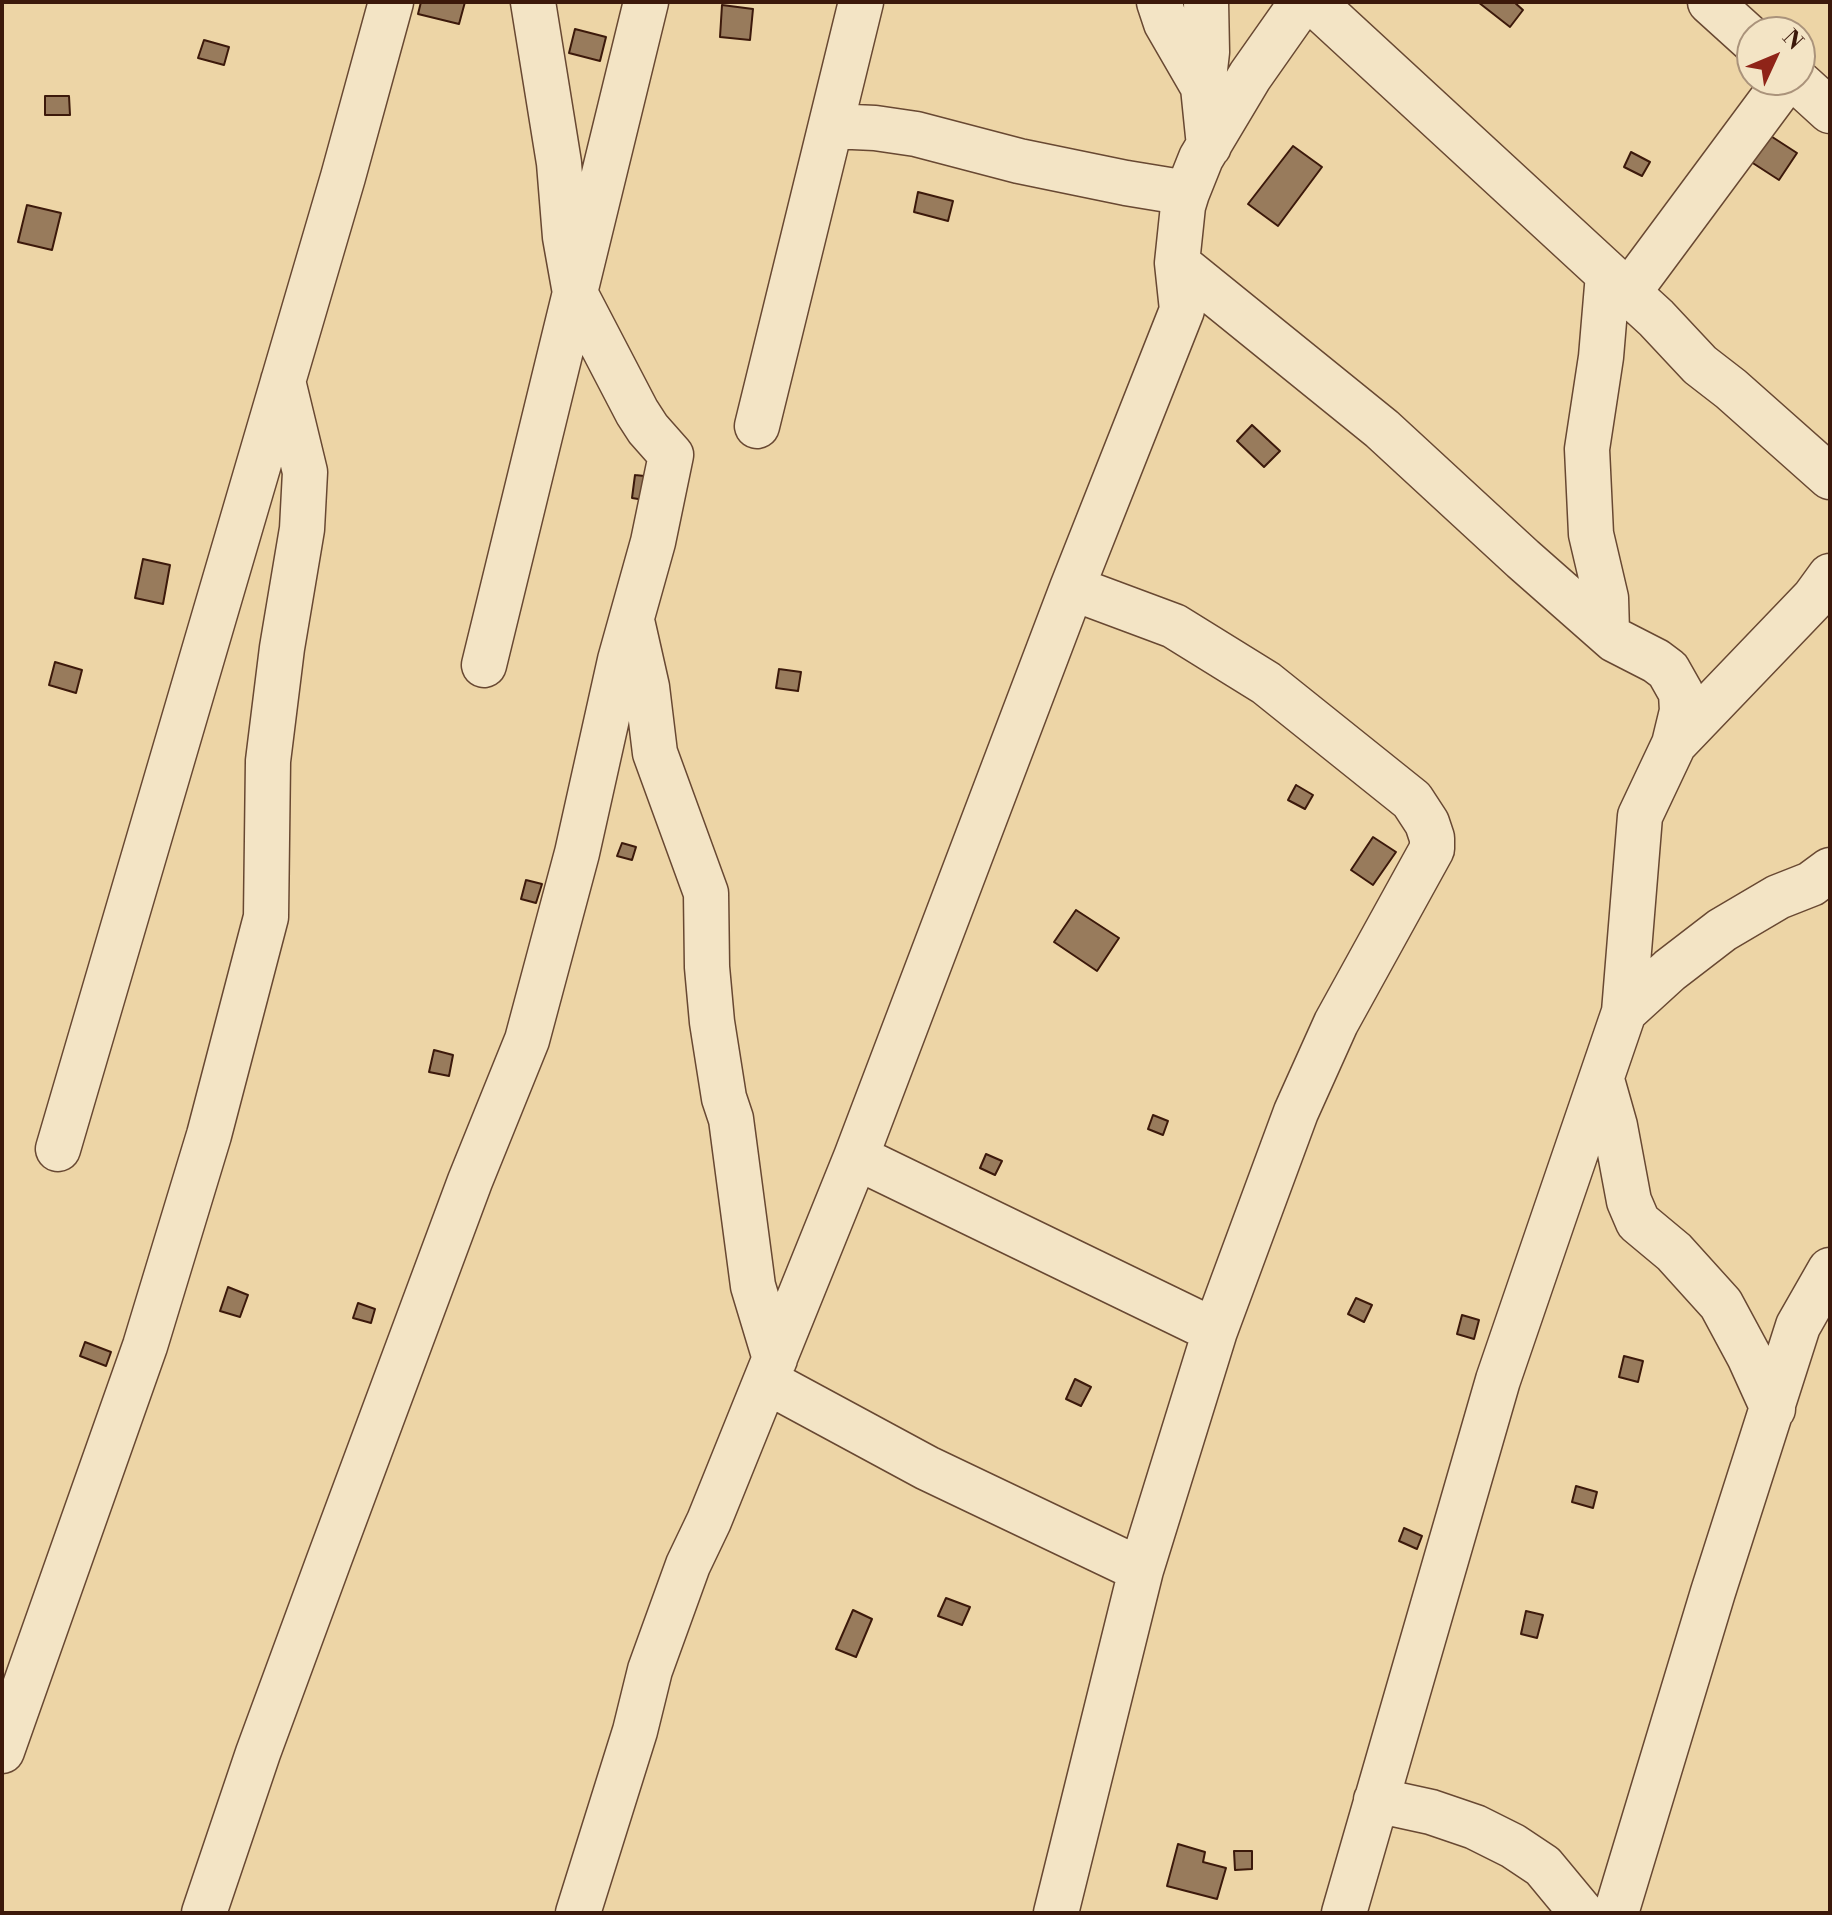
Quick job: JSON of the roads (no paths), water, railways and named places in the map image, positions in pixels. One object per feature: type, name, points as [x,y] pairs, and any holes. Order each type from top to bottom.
[{"type":"street","points":[[58,1149],[391,2]]},
{"type":"street","points":[[204,1913],[258,1753],[329,1560],[470,1181],[527,1040],[577,853],[653,542],[671,455],[637,412],[575,293],[565,237],[559,163],[533,2]]},
{"type":"street","points":[[484,665],[646,2]]},
{"type":"street","points":[[757,426],[861,2]]},
{"type":"street","points":[[1159,2],[1166,23],[1203,87]]},
{"type":"street","points":[[1206,2],[1207,52],[1203,87],[1209,146]]},
{"type":"street","points":[[578,1913],[635,1731],[650,1670],[688,1565],[709,1521],[856,1157],[1072,588],[1182,310],[1177,263],[1187,193],[1209,146],[1250,76],[1302,2]]},
{"type":"street","points":[[1313,2],[1656,318],[1700,365],[1830,477]]},
{"type":"street","points":[[1710,2],[1736,26]]},
{"type":"street","points":[[1607,632],[1606,598],[1591,534],[1587,449],[1601,357],[1618,283],[1773,96]]},
{"type":"street","points":[[1814,96],[1830,111]]},
{"type":"street","points":[[831,126],[916,134],[1019,161],[1187,193]]},
{"type":"street","points":[[1177,263],[1382,429],[1615,640],[1656,661],[1675,680],[1681,693],[1682,711],[1674,744],[1640,816],[1624,1012],[1498,1380],[1344,1913]]},
{"type":"street","points":[[2,1751],[145,1346],[209,1135],[266,917],[268,761],[282,648],[302,529],[305,472],[283,381]]},
{"type":"street","points":[[1674,744],[1814,598],[1830,576]]},
{"type":"street","points":[[1056,1913],[1141,1570],[1215,1331],[1296,1112],[1336,1023],[1432,849],[1427,823],[1412,800],[1266,683],[1174,626],[1072,588]]},
{"type":"street","points":[[632,619],[647,687],[655,753],[706,893],[707,967],[712,1022],[724,1098],[731,1119],[753,1286],[770,1370],[927,1468],[1141,1570]]},
{"type":"street","points":[[1624,1012],[1670,970],[1722,930],[1778,897],[1811,884],[1830,870]]},
{"type":"street","points":[[1602,1080],[1615,1126],[1629,1201],[1638,1222],[1674,1252],[1721,1304],[1773,1409]]},
{"type":"street","points":[[856,1157],[1215,1331]]},
{"type":"street","points":[[1616,1913],[1713,1592],[1798,1326],[1830,1270]]},
{"type":"street","points":[[1376,1800],[1431,1812],[1475,1827],[1513,1846],[1543,1866],[1582,1913]]}]
